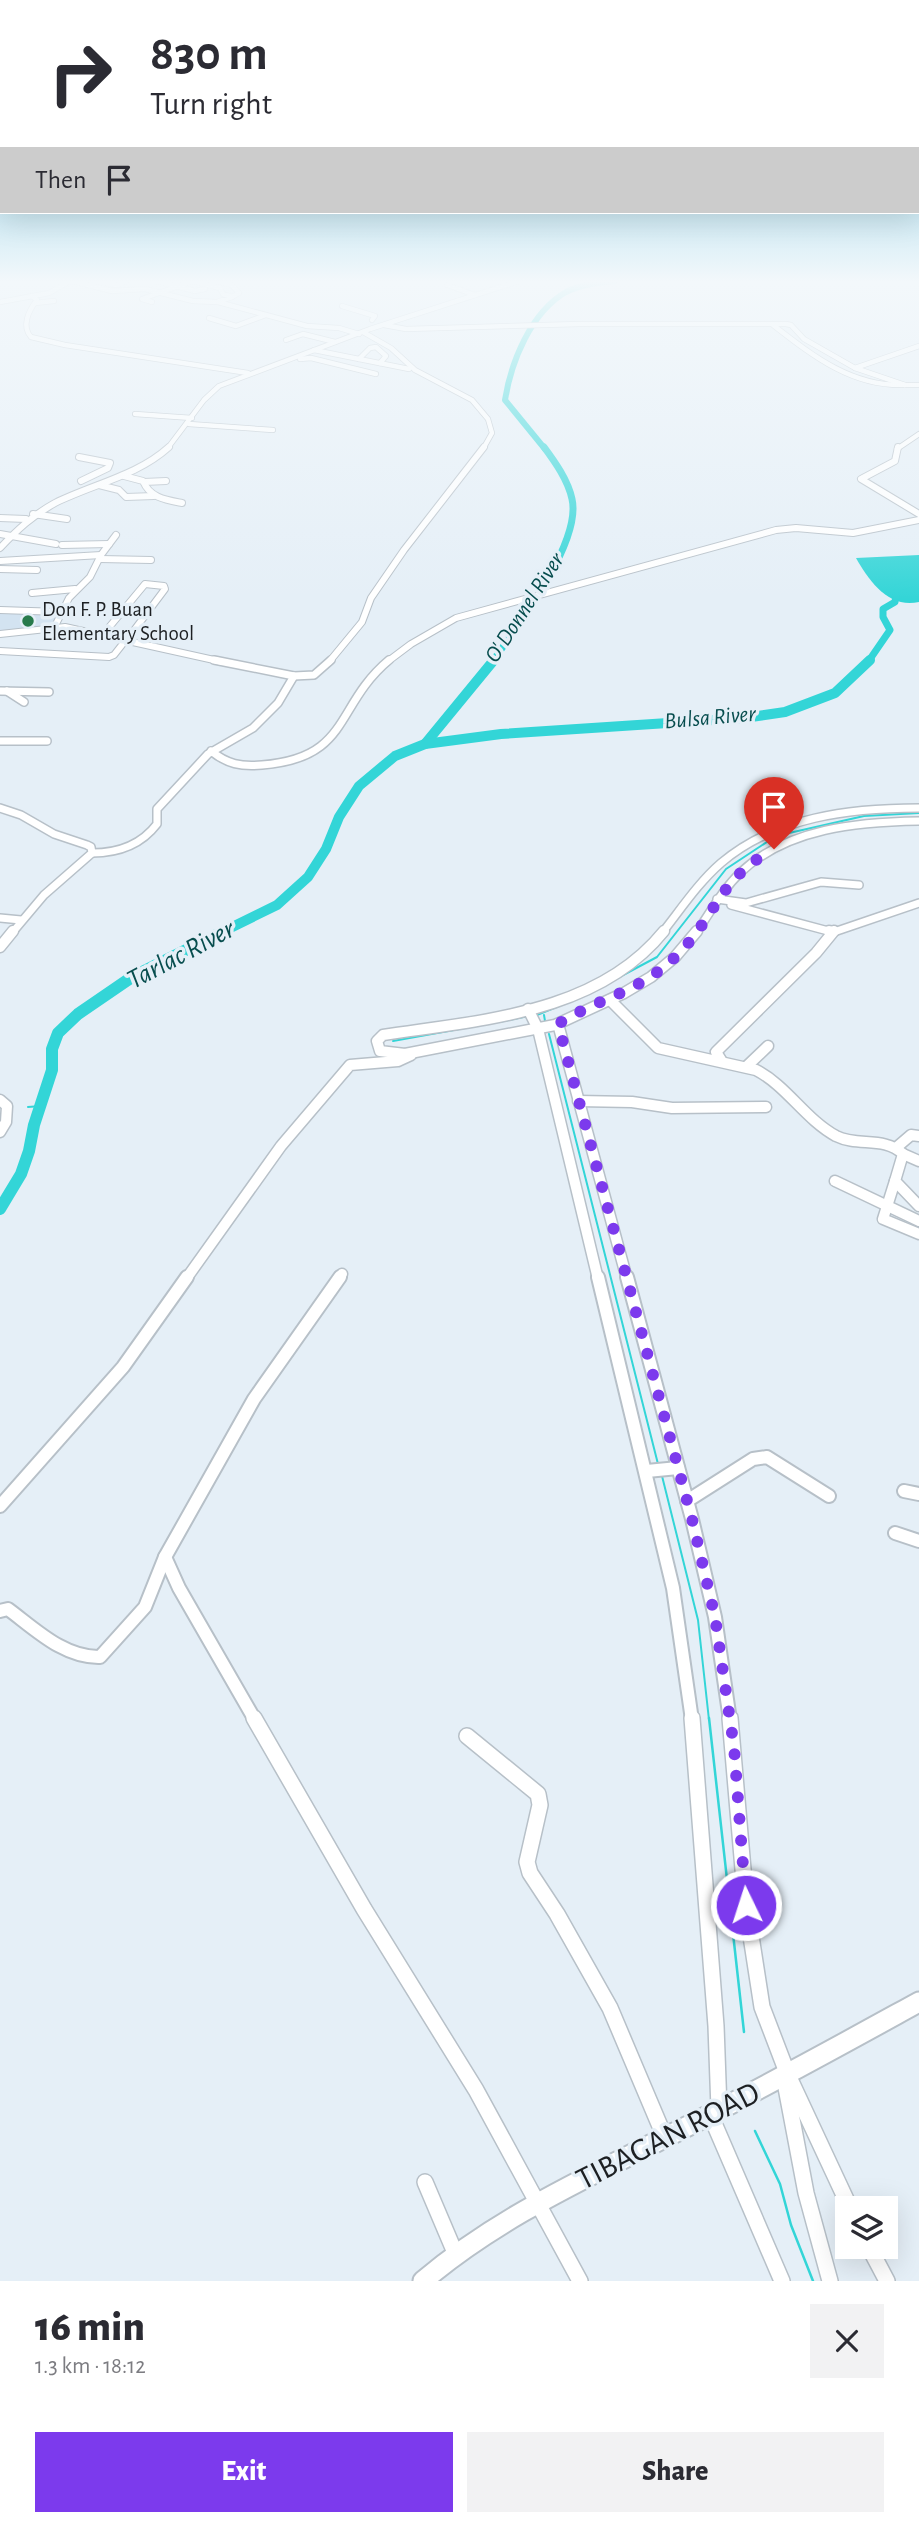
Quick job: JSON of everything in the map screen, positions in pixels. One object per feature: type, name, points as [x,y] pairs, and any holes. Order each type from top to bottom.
[{"type":"main road","name":"TIBAGAN ROAD","points":[[423,2281],[456,2255],[537,2202],[786,2076],[919,2002]]},
{"type":"street","points":[[0,547],[10,534],[33,514],[122,475],[162,452],[191,421],[216,387]]},
{"type":"street","points":[[0,634],[72,628],[100,637],[293,676],[306,677],[319,672],[364,618],[371,598],[404,550],[491,436],[486,415],[473,400],[448,387]]},
{"type":"street","points":[[150,416],[157,409]]},
{"type":"street","points":[[135,414],[273,430]]},
{"type":"street","points":[[919,434],[898,446],[895,461],[890,466],[861,479],[919,514]]},
{"type":"street","points":[[79,457],[110,463],[108,468],[81,481]]},
{"type":"street","points":[[122,475],[144,482],[166,481]]},
{"type":"street","points":[[88,478],[119,490],[128,497],[153,496],[182,503]]},
{"type":"street","points":[[144,482],[145,489],[153,496]]},
{"type":"street","points":[[33,514],[67,519]]},
{"type":"street","points":[[0,518],[26,519]]},
{"type":"street","points":[[211,751],[236,766],[291,763],[305,759],[326,741],[373,674],[409,646],[456,618],[762,533],[800,527],[855,533],[919,520]]},
{"type":"street","points":[[0,534],[59,545],[109,544]]},
{"type":"street","points":[[54,628],[75,589],[90,577],[116,535]]},
{"type":"street","points":[[0,561],[100,557],[151,560]]},
{"type":"street","points":[[0,569],[37,570]]},
{"type":"street","points":[[0,651],[109,657],[114,655],[150,612],[165,589],[164,586],[145,584],[100,637]]},
{"type":"street","points":[[32,593],[75,589]]},
{"type":"street","points":[[0,610],[61,612]]},
{"type":"street","points":[[0,947],[44,895],[92,853],[108,854],[148,835],[157,824],[155,815],[158,809],[211,751],[253,728],[278,703],[293,676]]},
{"type":"street","points":[[4,691],[49,692]]},
{"type":"street","points":[[4,691],[24,702]]},
{"type":"street","points":[[0,741],[47,741]]},
{"type":"street","points":[[0,808],[19,813],[58,836],[86,844],[91,847],[92,853]]},
{"type":"street","points":[[919,808],[835,814],[792,825],[764,837],[729,857],[707,876],[658,941],[639,960],[583,992],[529,1010],[383,1035],[377,1041],[383,1054],[415,1052],[558,1024],[644,982],[674,958],[694,936],[729,882],[752,862],[792,840],[846,826],[919,821]]},
{"type":"street","points":[[717,899],[746,903],[821,882],[859,885]]},
{"type":"street","points":[[717,899],[747,911],[776,916],[832,932]]},
{"type":"street","points":[[721,1060],[716,1054],[718,1050],[816,953],[832,932],[919,903]]},
{"type":"street","points":[[0,918],[21,920]]},
{"type":"street","points":[[610,1000],[653,1046],[721,1060],[768,1076],[832,1134],[848,1141],[883,1141],[919,1161]]},
{"type":"street","points":[[529,1010],[538,1027],[549,1081],[650,1471],[673,1588],[689,1686],[716,2026],[715,2111],[782,2281]]},
{"type":"street","points":[[558,1024],[675,1468],[687,1501],[715,1617],[734,1747],[746,1905],[762,2007],[786,2076],[844,2196]]},
{"type":"street","points":[[746,1067],[768,1046]]},
{"type":"street","points":[[0,1506],[123,1367],[281,1146],[350,1065],[398,1061],[415,1052]]},
{"type":"street","points":[[0,1100],[7,1106],[6,1122],[0,1132]]},
{"type":"street","points":[[578,1101],[632,1102],[672,1108],[766,1107]]},
{"type":"street","points":[[919,1136],[911,1135],[900,1150],[895,1181],[883,1219],[919,1234]]},
{"type":"street","points":[[835,1181],[919,1221]]},
{"type":"street","points":[[895,1181],[919,1206]]},
{"type":"street","points":[[0,1611],[8,1609],[57,1644],[76,1653],[92,1659],[100,1657],[145,1607],[165,1557],[263,1384],[342,1274]]},
{"type":"street","points":[[687,1501],[753,1459],[762,1457],[767,1457],[829,1496]]},
{"type":"street","points":[[650,1471],[675,1468]]},
{"type":"street","points":[[904,1490],[919,1494]]},
{"type":"street","points":[[895,1533],[919,1541]]},
{"type":"street","points":[[165,1557],[179,1588],[364,1909],[475,2090],[580,2281]]},
{"type":"street","points":[[467,1736],[538,1794],[540,1805],[527,1862],[530,1873],[557,1914],[610,2008],[665,2137]]},
{"type":"street","points":[[786,2076],[806,2193],[830,2281]]},
{"type":"street","points":[[425,2182],[456,2255]]},
{"type":"street","points":[[875,2259],[887,2281]]},
{"type":"shaded area","name":"Don F. P. Buan Elementary School","points":[[0,612],[58,614],[53,628],[0,633]]},
{"type":"water","points":[[919,555],[919,602],[908,603],[889,597],[881,591],[867,576],[856,558]]},
{"type":"waterway","name":"O' Donnel River","points":[[508,387],[505,400],[545,449]]},
{"type":"waterway","name":"O' Donnel River","points":[[492,662],[545,584],[567,538],[572,517],[572,499],[557,465],[544,447]]},
{"type":"waterway","name":"Bulsa River","points":[[868,662],[890,630],[883,617],[883,609],[895,602],[897,588],[919,581]]},
{"type":"waterway","name":"O' Donnel River","points":[[425,744],[494,660]]},
{"type":"waterway","name":"Bulsa River","points":[[425,744],[501,734],[744,718],[785,712],[835,693],[868,662]]},
{"type":"waterway","name":"Tarlac River","points":[[220,933],[277,905],[308,877],[326,849],[339,817],[359,786],[395,756],[425,744]]},
{"type":"waterway","points":[[595,990],[657,957],[726,869],[776,836],[864,816],[919,813]]},
{"type":"waterway","name":"Tarlac River","points":[[220,933],[224,931]]},
{"type":"waterway","name":"Tarlac River","points":[[0,1209],[21,1174],[29,1151],[34,1125],[52,1070],[52,1049],[58,1033],[78,1014],[132,977],[220,933]]},
{"type":"waterway","points":[[537,1015],[571,1001]]},
{"type":"waterway","points":[[544,1015],[545,1021]]},
{"type":"waterway","points":[[499,1022],[528,1016]]},
{"type":"waterway","points":[[393,1041],[487,1024]]},
{"type":"waterway","points":[[549,1034],[658,1464]]},
{"type":"waterway","points":[[28,1107],[41,1106]]},
{"type":"waterway","points":[[662,1476],[698,1620],[709,1720]]},
{"type":"waterway","points":[[709,1718],[744,2032]]},
{"type":"waterway","points":[[755,2131],[780,2184],[791,2225],[813,2281]]},
{"type":"place","name":"Don F. P. Buan Elementary School","points":[[28,621]]},
{"type":"route","points":[[746,1905],[734,1747],[715,1617],[692,1519],[558,1024],[625,993],[656,974],[694,936],[723,890],[737,874],[774,849]]}]
